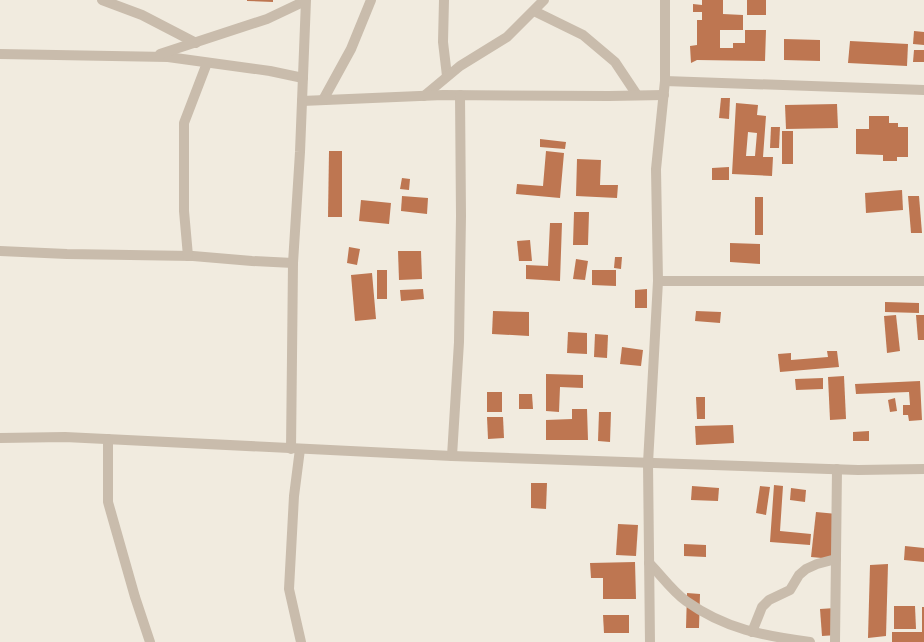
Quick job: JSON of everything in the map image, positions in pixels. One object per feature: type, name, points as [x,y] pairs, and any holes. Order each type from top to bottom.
[{"type":"street","points":[[102,0],[142,15],[196,43]]},
{"type":"street","points":[[323,100],[351,49],[371,0]]},
{"type":"street","points":[[444,0],[443,42],[447,76]]},
{"type":"street","points":[[650,642],[648,463],[658,281],[656,169],[665,81],[665,0]]},
{"type":"street","points":[[151,57],[267,19],[306,1],[293,263],[295,449],[289,589],[301,642]]},
{"type":"street","points":[[424,96],[460,66],[507,37],[537,4],[583,35],[615,62],[637,95]]},
{"type":"street","points":[[0,54],[168,57],[303,78]]},
{"type":"street","points":[[188,256],[184,211],[184,123],[207,63]]},
{"type":"street","points":[[665,81],[924,90]]},
{"type":"street","points":[[302,101],[460,95],[664,95]]},
{"type":"street","points":[[452,456],[459,326],[461,216],[460,95]]},
{"type":"street","points":[[0,251],[67,254],[188,256],[293,263]]},
{"type":"street","points":[[658,281],[924,281]]},
{"type":"street","points":[[0,438],[65,437],[295,449],[648,463],[837,469],[924,469]]},
{"type":"street","points":[[108,439],[108,502],[135,597],[150,642]]},
{"type":"street","points":[[835,642],[837,469]]},
{"type":"street","points":[[752,632],[762,607],[769,600],[790,590],[799,575],[806,569],[836,558]]},
{"type":"street","points":[[649,563],[685,600],[713,618],[742,630],[810,642]]},
{"type":"building","points":[[273,0],[273,2],[247,1]]},
{"type":"building","points":[[702,0],[723,0],[723,14],[743,15],[743,30],[720,30],[720,48],[733,48],[733,43],[745,43],[745,30],[766,30],[765,61],[697,60],[691,63],[690,46],[697,45],[697,20],[702,20],[702,12],[693,12],[693,4],[702,5]]},
{"type":"building","points":[[747,0],[766,0],[766,15],[747,15]]},
{"type":"building","points":[[914,31],[924,32],[924,45],[913,44]]},
{"type":"building","points":[[784,39],[820,40],[820,61],[784,60]]},
{"type":"building","points":[[850,41],[908,44],[907,66],[848,63]]},
{"type":"building","points":[[914,50],[924,50],[924,62],[913,62]]},
{"type":"building","points":[[721,98],[730,98],[729,119],[719,118]]},
{"type":"building","points":[[736,103],[758,105],[757,115],[766,116],[763,157],[773,157],[772,176],[732,174]],"holes":[[[748,132],[757,133],[755,156],[746,156]]]},
{"type":"building","points":[[837,104],[838,128],[786,129],[785,105]]},
{"type":"building","points":[[869,116],[889,116],[889,123],[898,123],[898,127],[908,127],[908,157],[897,157],[897,161],[883,161],[883,155],[856,154],[856,129],[869,129]]},
{"type":"building","points":[[771,127],[780,127],[779,148],[770,148]]},
{"type":"building","points":[[782,131],[793,131],[793,164],[782,164]]},
{"type":"building","points":[[540,139],[566,142],[565,149],[540,147]]},
{"type":"building","points":[[329,151],[342,151],[342,217],[328,217]]},
{"type":"building","points":[[546,151],[564,153],[560,198],[516,194],[517,184],[543,186]]},
{"type":"building","points":[[577,159],[601,160],[600,185],[618,185],[617,198],[576,196]]},
{"type":"building","points":[[729,167],[729,180],[712,180],[712,168]]},
{"type":"building","points":[[402,178],[410,179],[409,190],[400,189]]},
{"type":"building","points":[[902,190],[903,210],[866,213],[865,193]]},
{"type":"building","points":[[402,196],[428,198],[427,214],[401,211]]},
{"type":"building","points":[[908,196],[919,196],[922,233],[911,233]]},
{"type":"building","points":[[755,197],[763,197],[763,235],[755,235]]},
{"type":"building","points":[[361,200],[391,203],[389,224],[359,221]]},
{"type":"building","points":[[574,212],[589,212],[588,245],[573,245]]},
{"type":"building","points":[[550,223],[562,223],[560,281],[526,279],[526,265],[548,266]]},
{"type":"building","points":[[530,240],[532,261],[519,261],[517,241]]},
{"type":"building","points":[[730,243],[760,244],[760,264],[730,262]]},
{"type":"building","points":[[349,247],[360,249],[357,265],[347,263]]},
{"type":"building","points":[[398,251],[421,251],[422,279],[399,280]]},
{"type":"building","points":[[615,257],[622,257],[621,269],[614,268]]},
{"type":"building","points":[[576,259],[588,261],[585,280],[573,279]]},
{"type":"building","points":[[377,270],[387,270],[387,299],[377,299]]},
{"type":"building","points":[[592,270],[616,270],[616,286],[592,285]]},
{"type":"building","points":[[372,273],[376,319],[355,321],[351,275]]},
{"type":"building","points":[[423,289],[424,299],[401,301],[400,290]]},
{"type":"building","points":[[647,289],[647,308],[635,308],[635,290]]},
{"type":"building","points":[[885,302],[919,303],[919,313],[885,312]]},
{"type":"building","points":[[493,311],[529,312],[529,336],[492,334]]},
{"type":"building","points":[[696,311],[721,312],[720,323],[695,321]]},
{"type":"building","points":[[896,315],[900,351],[887,353],[884,316]]},
{"type":"building","points":[[916,315],[924,315],[924,340],[918,340]]},
{"type":"building","points":[[568,332],[587,333],[587,354],[567,353]]},
{"type":"building","points":[[595,334],[608,335],[607,358],[594,357]]},
{"type":"building","points":[[622,347],[643,350],[641,366],[620,364]]},
{"type":"building","points":[[827,351],[837,351],[839,367],[780,372],[778,354],[791,353],[791,360],[828,357]]},
{"type":"building","points":[[546,374],[583,375],[583,388],[560,387],[559,412],[546,411]]},
{"type":"building","points":[[844,376],[846,419],[830,420],[828,377]]},
{"type":"building","points":[[823,378],[823,389],[796,390],[795,379]]},
{"type":"building","points":[[920,381],[922,420],[909,421],[908,415],[903,415],[903,405],[910,405],[909,392],[856,394],[855,384]]},
{"type":"building","points":[[487,392],[502,392],[502,412],[487,412]]},
{"type":"building","points":[[519,394],[532,394],[533,409],[519,409]]},
{"type":"building","points":[[696,397],[705,397],[705,419],[697,419]]},
{"type":"building","points":[[895,398],[897,411],[890,412],[888,400]]},
{"type":"building","points":[[572,409],[587,409],[588,440],[546,440],[546,420],[572,419]]},
{"type":"building","points":[[599,412],[611,412],[610,442],[598,441]]},
{"type":"building","points":[[487,417],[503,417],[504,438],[488,439]]},
{"type":"building","points":[[733,425],[734,443],[696,445],[695,426]]},
{"type":"building","points":[[869,431],[869,441],[853,441],[853,432]]},
{"type":"building","points":[[531,483],[547,483],[546,509],[531,508]]},
{"type":"building","points":[[774,485],[783,486],[780,531],[811,534],[810,545],[770,542]]},
{"type":"building","points":[[692,486],[719,488],[718,501],[691,500]]},
{"type":"building","points":[[760,486],[770,487],[766,515],[756,513]]},
{"type":"building","points":[[791,488],[806,490],[805,502],[790,500]]},
{"type":"building","points":[[816,512],[837,514],[833,559],[811,557]]},
{"type":"building","points":[[618,524],[638,525],[636,556],[616,555]]},
{"type":"building","points":[[684,544],[706,545],[706,557],[684,556]]},
{"type":"building","points":[[905,546],[924,548],[924,562],[904,560]]},
{"type":"building","points":[[635,562],[636,599],[603,599],[603,578],[591,578],[590,563]]},
{"type":"building","points":[[888,564],[886,636],[868,638],[870,565]]},
{"type":"building","points":[[687,593],[700,594],[699,628],[686,628]]},
{"type":"building","points":[[894,606],[915,606],[916,629],[894,629]]},
{"type":"building","points":[[922,607],[924,607],[924,642],[892,642],[892,632],[922,632]]},
{"type":"building","points":[[835,608],[837,635],[822,636],[820,609]]},
{"type":"building","points":[[603,615],[629,615],[629,633],[604,633]]}]
